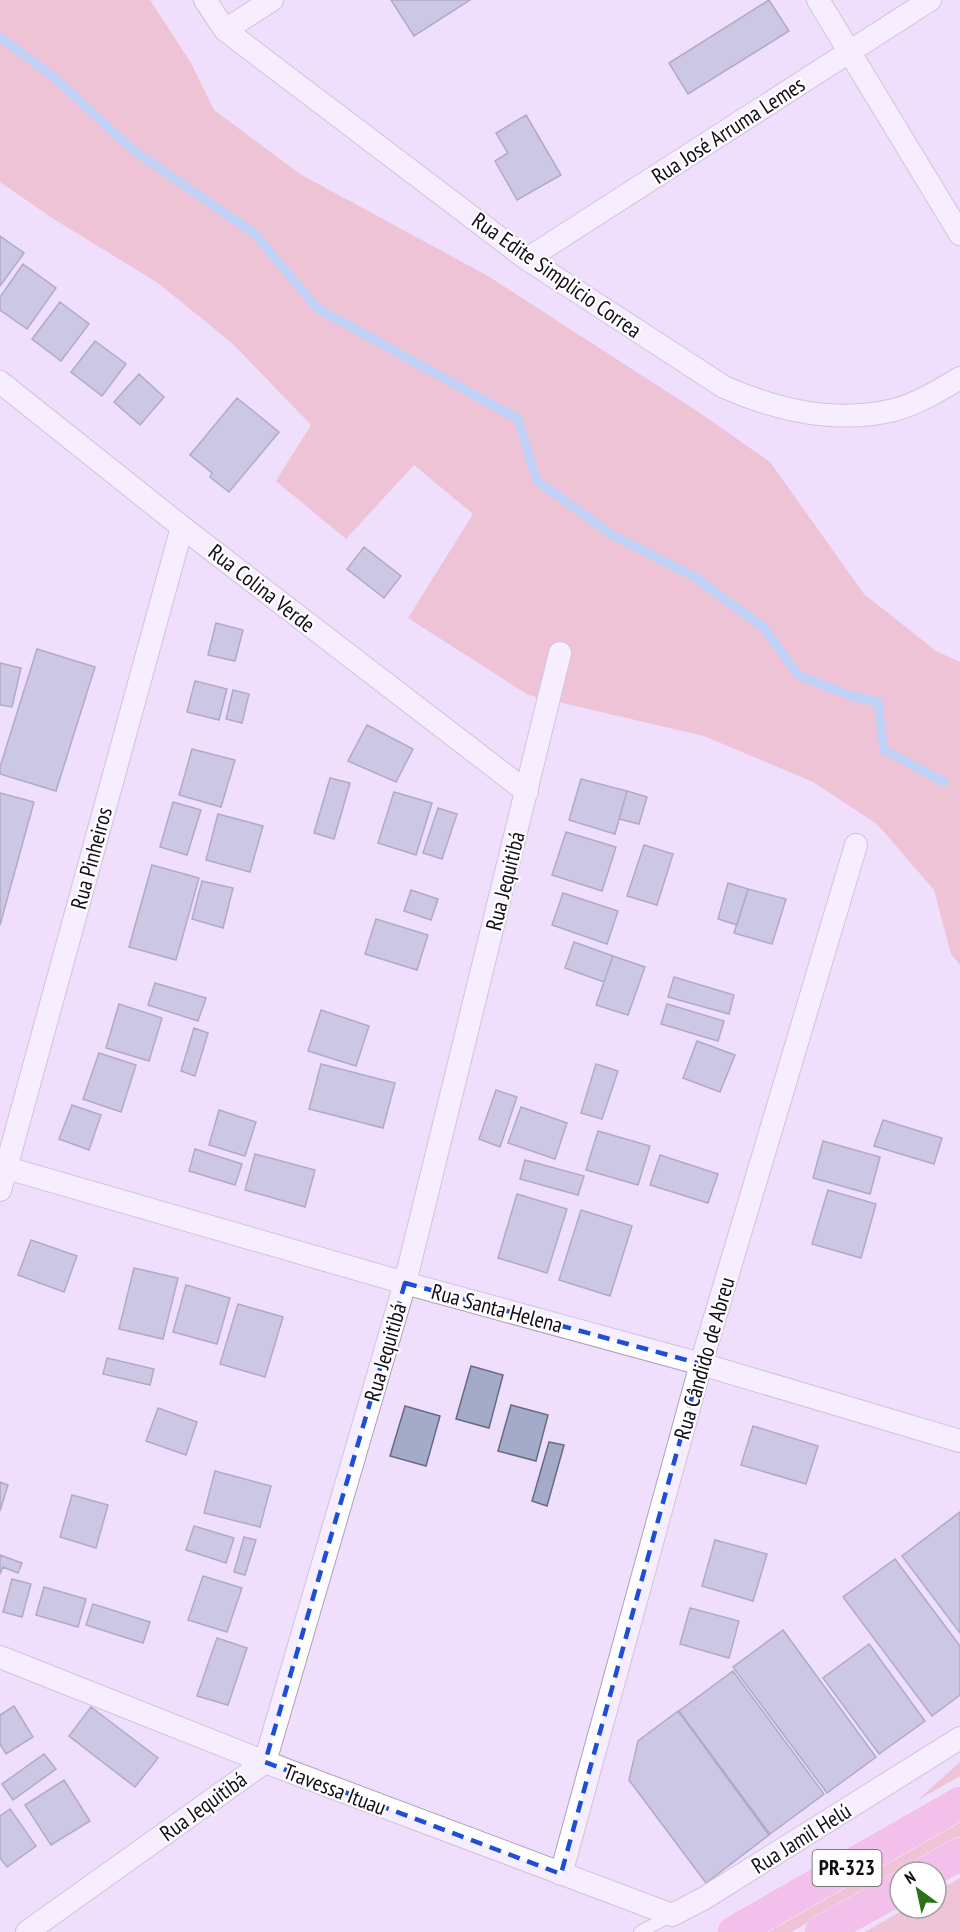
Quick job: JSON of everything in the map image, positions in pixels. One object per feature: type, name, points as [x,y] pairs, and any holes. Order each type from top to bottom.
[{"type":"highway","name":"PR-323","points":[[734,1932],[960,1803]]},
{"type":"highway","name":"PR-323","points":[[821,1932],[888,1894]]},
{"type":"street","name":"Rua Edite Simplicio Correa","points":[[205,0],[225,30],[527,259],[724,387],[753,400],[824,415],[860,414],[895,410],[960,378]]},
{"type":"street","points":[[225,30],[272,0]]},
{"type":"street","points":[[818,0],[960,234]]},
{"type":"street","name":"Rua José Arruma Lemes","points":[[527,259],[930,0]]},
{"type":"street","name":"Rua Colina Verde","points":[[0,382],[182,527],[527,792]]},
{"type":"street","name":"Rua Pinheiros","points":[[0,1190],[3,1167],[182,527]]},
{"type":"street","name":"Rua Jequitibá","points":[[27,1932],[265,1762],[405,1283],[560,653]]},
{"type":"street","name":"Rua Cândido de Abreu","points":[[561,1874],[701,1364],[856,845]]},
{"type":"street","name":"Rua Santa Helena","points":[[3,1167],[405,1283],[701,1364],[960,1441]]},
{"type":"street","name":"Travessa Ituau","points":[[0,1657],[265,1762],[672,1915]]},
{"type":"street","name":"Rua Jamil Helú","points":[[672,1915],[703,1899],[960,1738]]},
{"type":"lane","name":"Rua Jamil Helú","points":[[640,1932],[672,1915]]},
{"type":"highlighted area","points":[[405,1283],[701,1364],[561,1874],[265,1762]]},
{"type":"shaded area","points":[[0,0],[150,0],[191,63],[214,110],[300,174],[488,276],[700,413],[770,462],[864,594],[936,651],[960,662],[960,965],[951,954],[934,890],[877,824],[813,782],[704,736],[528,695],[408,618],[473,514],[414,465],[346,539],[276,481],[311,425],[233,344],[158,283],[52,218],[0,182]]},
{"type":"shaded area","points":[[960,1762],[960,1776],[918,1800]]},
{"type":"shaded area","points":[[960,1822],[960,1840],[923,1860],[891,1860]]},
{"type":"shaded area","points":[[888,1862],[888,1879],[791,1932],[760,1932]]},
{"type":"shaded area","points":[[960,1878],[960,1932],[865,1932],[888,1919],[948,1920],[948,1885]]},
{"type":"building","points":[[391,0],[470,0],[414,36]]},
{"type":"building","points":[[769,0],[789,31],[688,94],[669,63]]},
{"type":"building","points":[[526,115],[561,175],[517,200],[495,161],[508,153],[496,133]]},
{"type":"building","points":[[0,236],[24,253],[0,286]]},
{"type":"building","points":[[23,264],[56,288],[27,329],[0,310],[0,297]]},
{"type":"building","points":[[60,302],[89,324],[61,361],[32,339]]},
{"type":"building","points":[[95,341],[126,364],[102,396],[71,372]]},
{"type":"building","points":[[139,374],[164,397],[140,425],[114,402]]},
{"type":"building","points":[[237,398],[279,432],[229,492],[210,477],[212,473],[190,455]]},
{"type":"building","points":[[364,547],[401,576],[384,598],[347,569]]},
{"type":"building","points":[[216,623],[243,630],[235,661],[208,655]]},
{"type":"building","points":[[37,649],[95,667],[56,791],[0,774],[0,767]]},
{"type":"building","points":[[0,663],[21,668],[12,707],[0,705]]},
{"type":"building","points":[[195,681],[227,689],[219,720],[187,712]]},
{"type":"building","points":[[233,690],[249,694],[242,723],[226,719]]},
{"type":"building","points":[[367,725],[413,749],[396,782],[348,761]]},
{"type":"building","points":[[192,749],[235,760],[221,807],[179,795]]},
{"type":"building","points":[[330,778],[350,783],[334,839],[314,833]]},
{"type":"building","points":[[581,779],[627,791],[615,834],[569,820]]},
{"type":"building","points":[[627,791],[647,797],[639,824],[619,819]]},
{"type":"building","points":[[394,792],[432,803],[416,855],[378,843]]},
{"type":"building","points":[[0,793],[34,802],[0,925]]},
{"type":"building","points":[[173,802],[201,810],[187,855],[160,847]]},
{"type":"building","points":[[438,808],[457,814],[442,859],[423,853]]},
{"type":"building","points":[[218,814],[263,826],[250,872],[206,860]]},
{"type":"building","points":[[566,832],[616,847],[602,891],[552,875]]},
{"type":"building","points":[[644,845],[673,854],[657,905],[627,896]]},
{"type":"building","points":[[152,865],[199,878],[176,960],[129,947]]},
{"type":"building","points":[[202,881],[233,888],[223,928],[192,919]]},
{"type":"building","points":[[728,883],[748,889],[737,925],[718,919]]},
{"type":"building","points":[[748,889],[786,899],[772,944],[734,933]]},
{"type":"building","points":[[411,890],[438,899],[431,920],[404,911]]},
{"type":"building","points":[[563,893],[618,911],[607,944],[552,925]]},
{"type":"building","points":[[376,919],[428,935],[417,970],[365,954]]},
{"type":"building","points":[[574,942],[613,956],[604,982],[565,968]]},
{"type":"building","points":[[613,956],[645,967],[628,1015],[596,1005]]},
{"type":"building","points":[[674,977],[734,995],[729,1014],[668,997]]},
{"type":"building","points":[[155,983],[206,998],[198,1021],[148,1005]]},
{"type":"building","points":[[119,1004],[162,1018],[149,1061],[106,1048]]},
{"type":"building","points":[[667,1004],[724,1021],[718,1041],[661,1024]]},
{"type":"building","points":[[321,1010],[369,1026],[356,1066],[308,1051]]},
{"type":"building","points":[[194,1028],[208,1033],[195,1076],[181,1071]]},
{"type":"building","points":[[697,1041],[735,1055],[720,1092],[683,1078]]},
{"type":"building","points":[[99,1053],[136,1065],[121,1112],[83,1099]]},
{"type":"building","points":[[321,1064],[395,1083],[383,1128],[309,1109]]},
{"type":"building","points":[[596,1064],[618,1071],[602,1119],[581,1113]]},
{"type":"building","points":[[496,1090],[517,1097],[500,1147],[479,1139]]},
{"type":"building","points":[[72,1105],[101,1115],[89,1150],[59,1139]]},
{"type":"building","points":[[521,1107],[567,1123],[555,1159],[508,1143]]},
{"type":"building","points":[[219,1110],[256,1122],[245,1156],[209,1145]]},
{"type":"building","points":[[883,1120],[942,1138],[934,1164],[874,1146]]},
{"type":"building","points":[[598,1131],[650,1146],[638,1185],[586,1170]]},
{"type":"building","points":[[823,1141],[880,1157],[870,1194],[813,1178]]},
{"type":"building","points":[[195,1149],[242,1164],[235,1185],[189,1171]]},
{"type":"building","points":[[255,1154],[315,1170],[305,1207],[245,1190]]},
{"type":"building","points":[[660,1155],[718,1174],[708,1203],[650,1185]]},
{"type":"building","points":[[525,1160],[584,1176],[578,1195],[520,1179]]},
{"type":"building","points":[[828,1190],[876,1204],[861,1258],[812,1244]]},
{"type":"building","points":[[517,1194],[567,1209],[547,1273],[498,1258]]},
{"type":"building","points":[[581,1210],[632,1226],[610,1296],[559,1280]]},
{"type":"building","points":[[31,1240],[77,1256],[64,1292],[18,1275]]},
{"type":"building","points":[[134,1268],[178,1278],[163,1339],[119,1329]]},
{"type":"building","points":[[186,1285],[230,1298],[217,1344],[173,1332]]},
{"type":"building","points":[[238,1304],[283,1317],[265,1377],[220,1364]]},
{"type":"building","points":[[107,1358],[154,1369],[150,1385],[103,1374]]},
{"type":"building","points":[[471,1366],[503,1375],[489,1428],[456,1419]]},
{"type":"building","points":[[511,1405],[548,1415],[536,1461],[498,1451]]},
{"type":"building","points":[[405,1406],[440,1416],[426,1466],[390,1456]]},
{"type":"building","points":[[158,1408],[197,1422],[186,1455],[146,1441]]},
{"type":"building","points":[[753,1426],[818,1446],[806,1484],[741,1465]]},
{"type":"building","points":[[549,1442],[564,1445],[547,1506],[532,1501]]},
{"type":"building","points":[[215,1471],[271,1486],[260,1527],[204,1513]]},
{"type":"building","points":[[0,1482],[8,1485],[0,1511]]},
{"type":"building","points":[[72,1495],[108,1505],[96,1548],[60,1537]]},
{"type":"building","points":[[960,1512],[960,1633],[902,1556]]},
{"type":"building","points":[[194,1526],[234,1538],[226,1563],[186,1550]]},
{"type":"building","points":[[244,1537],[256,1540],[245,1575],[234,1572]]},
{"type":"building","points":[[715,1540],[767,1554],[753,1601],[702,1586]]},
{"type":"building","points":[[0,1555],[22,1563],[18,1573],[3,1567],[0,1574]]},
{"type":"building","points":[[895,1559],[960,1646],[960,1695],[932,1716],[843,1597]]},
{"type":"building","points":[[203,1576],[242,1588],[227,1632],[188,1620]]},
{"type":"building","points":[[12,1579],[31,1584],[22,1617],[3,1612]]},
{"type":"building","points":[[44,1587],[86,1599],[78,1627],[36,1615]]},
{"type":"building","points":[[93,1604],[150,1622],[143,1643],[86,1625]]},
{"type":"building","points":[[690,1608],[739,1621],[729,1658],[680,1644]]},
{"type":"building","points":[[783,1630],[876,1757],[827,1793],[733,1667]]},
{"type":"building","points":[[217,1638],[247,1648],[228,1705],[197,1696]]},
{"type":"building","points":[[869,1644],[925,1721],[879,1754],[823,1678]]},
{"type":"building","points":[[733,1671],[824,1794],[770,1834],[679,1711]]},
{"type":"building","points":[[14,1706],[33,1737],[6,1754],[0,1744],[0,1715]]},
{"type":"building","points":[[91,1707],[158,1758],[135,1787],[69,1736]]},
{"type":"building","points":[[678,1711],[769,1835],[706,1883],[629,1780],[638,1741]]},
{"type":"building","points":[[44,1754],[56,1769],[13,1800],[2,1784]]},
{"type":"building","points":[[64,1780],[90,1821],[51,1845],[25,1805]]},
{"type":"building","points":[[10,1809],[36,1846],[7,1867],[0,1858],[0,1816]]},
{"type":"waterway","points":[[0,37],[56,79],[133,150],[254,233],[317,308],[518,419],[537,481],[614,536],[695,577],[763,627],[798,675],[851,696],[878,702],[884,750],[944,782]]}]
